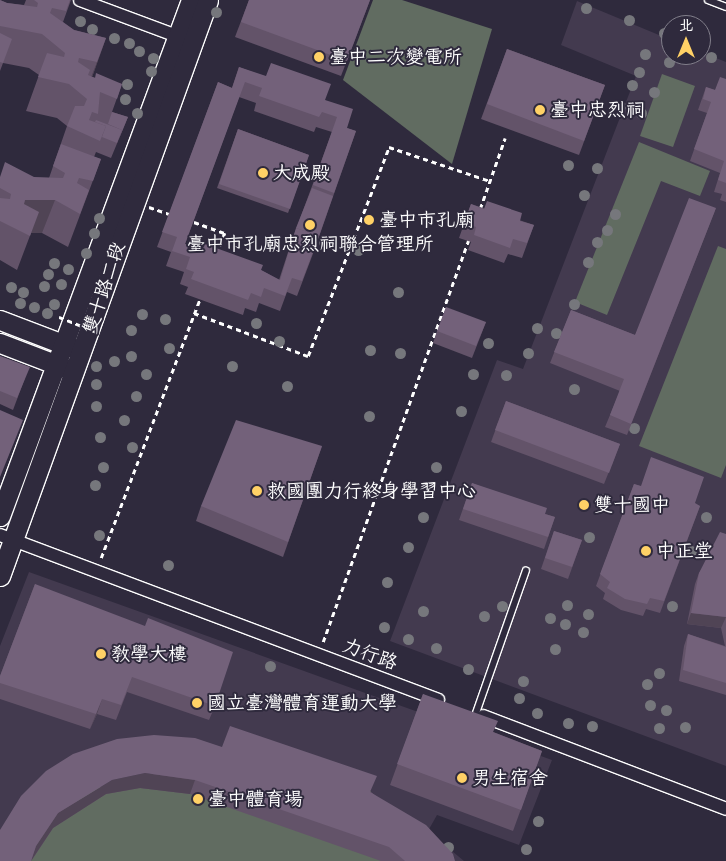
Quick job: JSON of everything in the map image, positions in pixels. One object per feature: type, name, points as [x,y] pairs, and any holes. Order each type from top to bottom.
[{"type":"street","points":[[80,0],[185,39]]},
{"type":"street","name":"雙十路二段","points":[[0,576],[7,538],[23,514],[84,351],[185,39],[191,0]]},
{"type":"street","name":"雙十路二段","points":[[1,510],[63,344],[185,39],[208,0]]},
{"type":"street","points":[[0,320],[84,351]]},
{"type":"street","points":[[0,343],[76,372]]},
{"type":"street","points":[[1,510],[23,514]]},
{"type":"street","name":"力行路","points":[[7,538],[97,569],[318,655],[448,703]]},
{"type":"street","points":[[471,712],[726,809]]},
{"type":"lane","points":[[708,0],[726,7]]},
{"type":"lane","points":[[471,712],[526,570]]},
{"type":"path","points":[[476,218],[505,138]]},
{"type":"path","points":[[194,313],[308,356],[389,147],[490,181]]},
{"type":"path","points":[[194,222],[225,233],[217,256]]},
{"type":"path","points":[[318,655],[473,228]]},
{"type":"path","points":[[97,569],[200,299]]},
{"type":"path","points":[[59,317],[99,333]]},
{"type":"shaded area","name":"雙十國中","points":[[577,1],[661,36],[661,65],[711,65],[711,56],[726,62],[726,766],[390,641],[497,360],[523,369],[636,76],[561,45]]},
{"type":"shaded area","name":"國立臺灣體育運動大學","points":[[29,572],[552,760],[519,845],[437,815],[428,831],[464,861],[0,861],[0,646]]},
{"type":"green space","points":[[373,0],[402,0],[492,29],[452,164],[343,80]]},
{"type":"green space","points":[[662,74],[695,86],[673,147],[640,136]]},
{"type":"green space","points":[[639,142],[710,171],[700,196],[661,181],[607,315],[575,302]]},
{"type":"green space","points":[[718,246],[726,249],[726,465],[721,478],[639,446]]},
{"type":"green space","name":"臺中體育場","points":[[41,786],[371,791],[365,807],[440,861],[0,861],[0,836]]},
{"type":"building","points":[[0,0],[7,3],[37,7],[38,3],[34,0],[70,0],[66,11],[52,8],[50,13],[74,30],[106,38],[97,62],[79,58],[78,62],[90,70],[88,75],[95,78],[96,73],[122,84],[117,99],[100,92],[98,114],[92,112],[89,120],[106,126],[100,141],[67,126],[75,106],[84,106],[87,99],[69,84],[38,77],[47,53],[64,57],[65,53],[42,34],[0,26]]},
{"type":"building","name":"臺中二次變電所","points":[[249,0],[370,0],[347,61],[241,22]]},
{"type":"building","points":[[0,33],[12,39],[3,63],[0,62]]},
{"type":"building","name":"臺中忠烈祠","points":[[507,49],[605,85],[584,141],[487,104]]},
{"type":"building","points":[[271,63],[331,84],[325,100],[353,109],[347,128],[356,131],[334,193],[313,185],[337,117],[322,112],[319,117],[259,96],[262,88],[245,82],[185,244],[203,248],[205,244],[263,265],[261,270],[280,280],[296,228],[319,236],[302,281],[292,278],[285,296],[264,288],[261,297],[251,293],[248,300],[191,279],[194,272],[186,269],[190,257],[172,251],[177,237],[162,232],[218,82],[232,88],[239,67],[266,76]]},
{"type":"building","points":[[720,77],[726,79],[726,183],[718,180],[724,161],[694,149],[711,102],[703,99],[706,87],[715,90]]},
{"type":"building","points":[[112,112],[128,117],[118,141],[122,130],[108,124]]},
{"type":"building","points":[[96,120],[122,130],[117,143],[102,137],[106,126],[95,122]]},
{"type":"building","name":"大成殿","points":[[238,129],[309,155],[290,209],[219,184]]},
{"type":"building","points":[[61,144],[101,159],[93,181],[79,178],[77,183],[89,190],[80,214],[55,200],[25,200],[24,204],[39,212],[30,236],[0,221],[0,198],[10,199],[11,194],[0,188],[0,177],[5,162],[34,177],[63,178],[65,173],[53,166]]},
{"type":"building","name":"臺中市孔廟忠烈祠聯合管理所","points":[[312,188],[333,196],[319,236],[296,228]]},
{"type":"building","points":[[689,198],[716,208],[631,424],[610,415],[624,379],[554,352],[571,310],[635,335]]},
{"type":"building","points":[[487,201],[522,213],[520,221],[534,225],[527,243],[513,239],[510,248],[474,235],[476,227],[464,223],[471,204],[484,209]]},
{"type":"building","points":[[446,307],[486,322],[476,346],[437,331]]},
{"type":"building","points":[[0,356],[30,367],[17,398],[0,391]]},
{"type":"building","points":[[506,401],[620,444],[609,473],[495,430]]},
{"type":"building","points":[[0,410],[23,420],[0,477]]},
{"type":"building","name":"救國團力行終身學習中心","points":[[236,420],[322,446],[288,542],[201,506]]},
{"type":"building","name":"中正堂","points":[[651,457],[704,477],[695,503],[700,506],[664,601],[650,598],[647,604],[625,599],[607,588],[610,582],[600,574],[634,484],[641,486]]},
{"type":"building","points":[[472,483],[547,508],[545,514],[555,517],[548,537],[463,509]]},
{"type":"building","points":[[554,531],[582,540],[572,567],[545,558]]},
{"type":"building","points":[[720,532],[726,534],[726,617],[691,613],[699,573]]},
{"type":"building","name":"教學大樓","points":[[35,584],[145,626],[148,618],[233,652],[215,706],[132,677],[121,705],[102,699],[96,714],[0,683],[0,676]]},
{"type":"building","points":[[688,634],[726,647],[726,683],[683,670]]},
{"type":"building","name":"男生宿舍","points":[[423,694],[498,721],[493,732],[542,751],[521,810],[397,764]]},
{"type":"building","name":"臺中體育場","points":[[230,726],[377,776],[370,792],[426,825],[453,854],[455,861],[405,861],[389,847],[195,780],[145,773],[112,780],[58,813],[36,846],[31,861],[0,861],[0,830],[21,796],[46,771],[73,754],[117,739],[154,735],[195,738],[222,747]]},
{"type":"place","name":"臺中二次變電所","points":[[319,57]]},
{"type":"place","name":"臺中忠烈祠","points":[[540,110]]},
{"type":"place","name":"大成殿","points":[[263,173]]},
{"type":"place","name":"臺中市孔廟","points":[[369,220]]},
{"type":"place","name":"臺中市孔廟忠烈祠聯合管理所","points":[[310,225]]},
{"type":"place","name":"救國團力行終身學習中心","points":[[257,491]]},
{"type":"place","name":"雙十國中","points":[[584,505]]},
{"type":"place","name":"中正堂","points":[[646,551]]},
{"type":"place","name":"教學大樓","points":[[101,654]]},
{"type":"place","name":"國立臺灣體育運動大學","points":[[197,703]]},
{"type":"place","name":"男生宿舍","points":[[462,778]]},
{"type":"place","name":"臺中體育場","points":[[198,799]]}]
